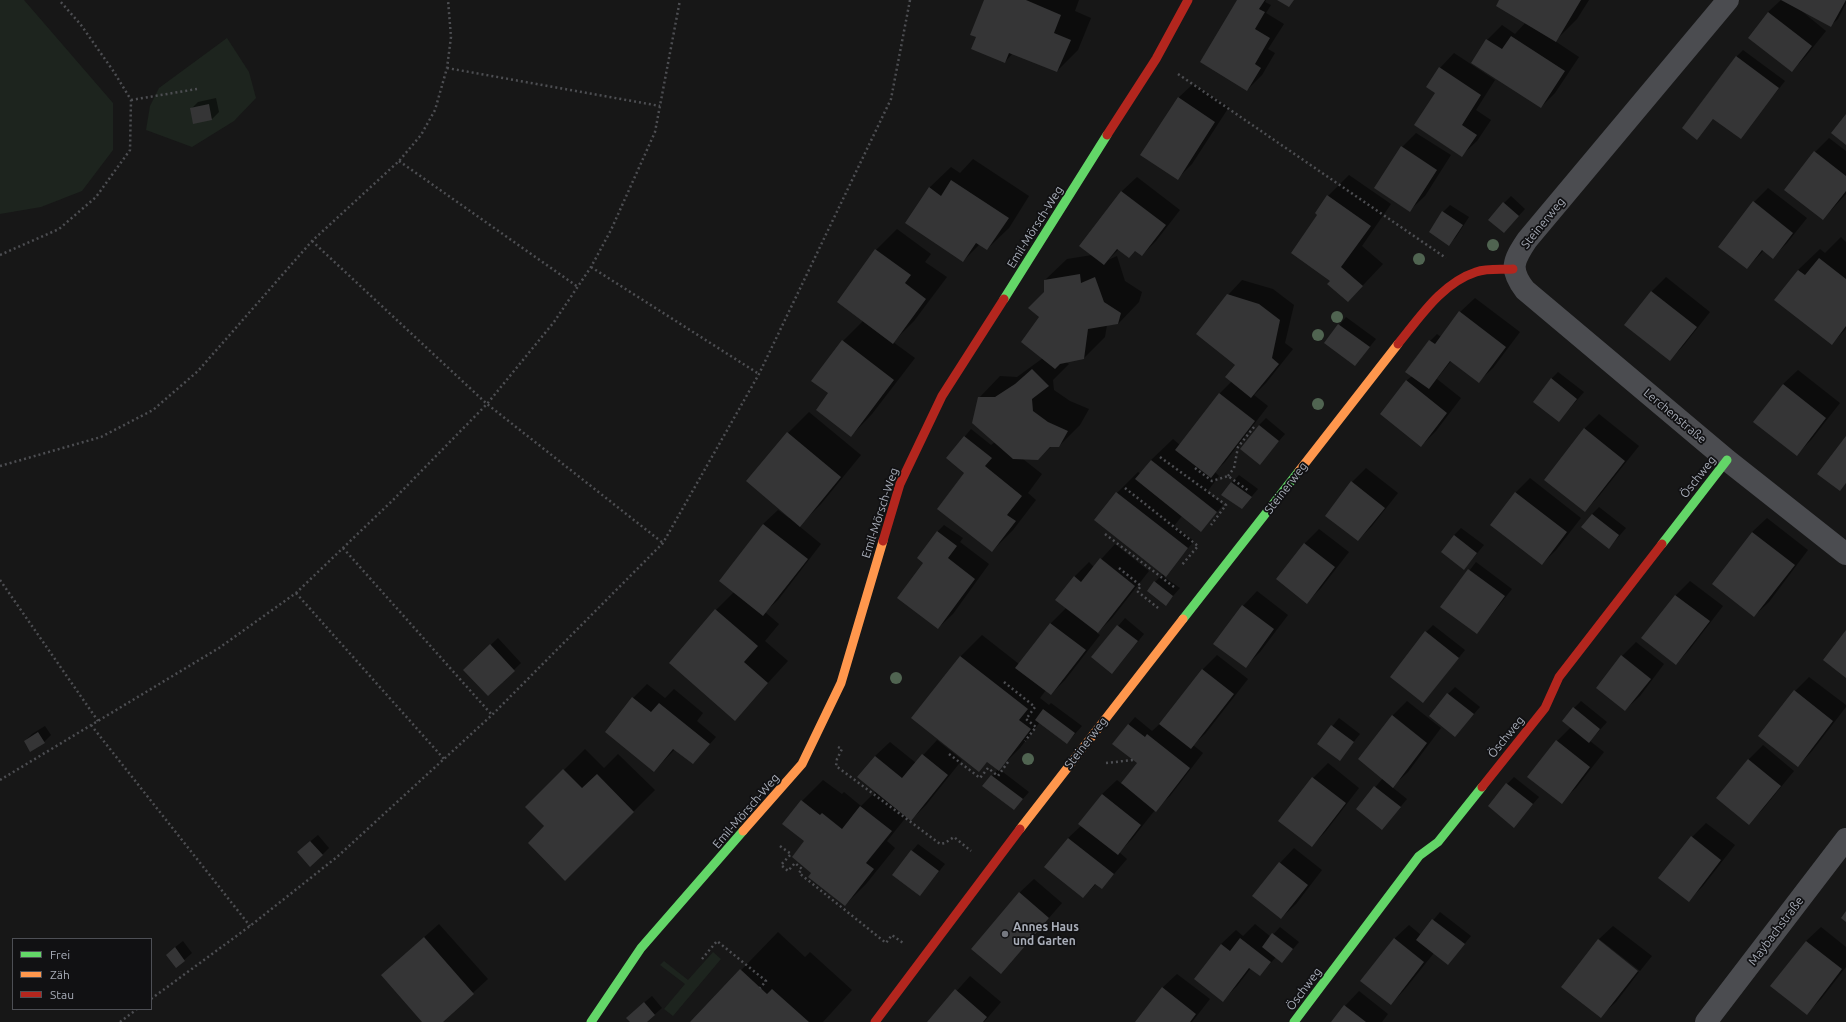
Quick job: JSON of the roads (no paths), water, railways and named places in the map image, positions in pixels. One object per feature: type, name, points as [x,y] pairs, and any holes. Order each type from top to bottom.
[{"type":"street","name":"Emil-Mörsch-Weg","points":[[591,1022],[624,971],[641,948],[802,764],[841,683],[900,484],[942,396],[1156,59],[1188,0]]},
{"type":"street","name":"Steinerweg","points":[[875,1022],[1048,792],[1392,352],[1444,290],[1460,278],[1477,271],[1513,269],[1517,254],[1527,240],[1728,0]]},
{"type":"street","name":"Lerchenstraße","points":[[1513,269],[1517,280],[1525,290],[1727,460],[1846,554]]},
{"type":"street","name":"Öschweg","points":[[1294,1022],[1419,856],[1438,842],[1545,708],[1559,676],[1727,460]]},
{"type":"street","name":"Maybachstraße","points":[[1706,1022],[1846,839]]},
{"type":"place","name":"Annes Haus und Garten","points":[[1005,934]]}]
